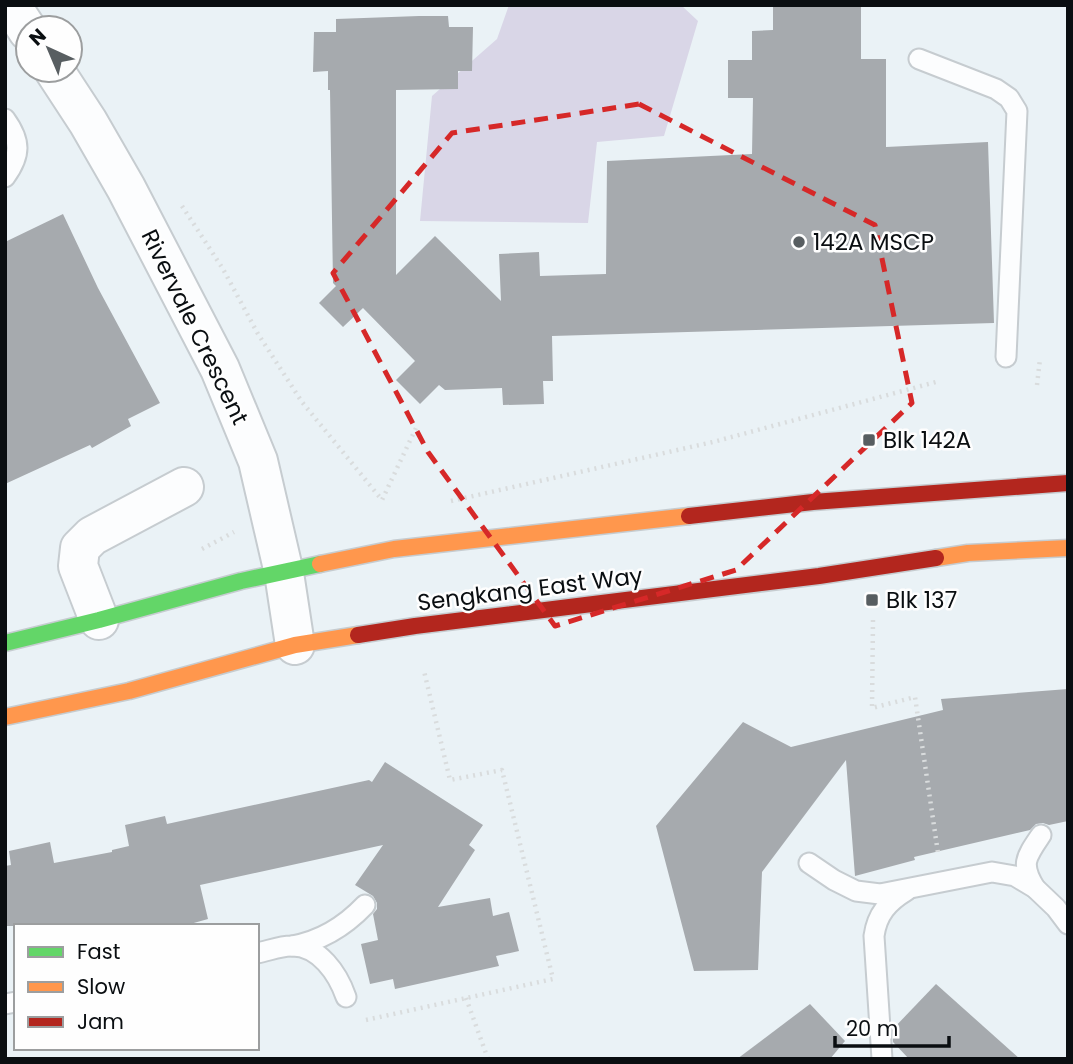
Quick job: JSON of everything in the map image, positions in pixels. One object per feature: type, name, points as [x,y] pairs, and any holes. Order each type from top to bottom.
[{"type":"main road","points":[[5,643],[240,581],[394,549],[813,502],[1068,483]]},
{"type":"main road","name":"Sengkang East Way","points":[[5,717],[129,691],[295,645],[415,626],[819,576],[968,553],[1068,548]]},
{"type":"street","name":"Rivervale Crescent","points":[[63,84],[126,188],[220,369],[258,461],[284,573],[295,645]]},
{"type":"street","points":[[99,620],[78,566],[80,548],[92,536],[184,487]]},
{"type":"lane","points":[[919,60],[996,89],[1009,98],[1017,111],[1006,357]]},
{"type":"lane","points":[[5,119],[17,139],[17,154],[5,177]]},
{"type":"lane","points":[[1035,888],[1027,875],[1026,864],[1041,835]]},
{"type":"lane","points":[[809,863],[856,891],[880,894],[992,872],[1015,876],[1035,888],[1068,924]]},
{"type":"lane","points":[[882,1059],[874,936],[881,912],[892,900],[909,889]]},
{"type":"lane","points":[[259,953],[321,937],[353,917],[365,905]]},
{"type":"lane","points":[[291,946],[303,948],[324,961],[334,971],[346,997]]},
{"type":"path","points":[[177,199],[223,269],[258,334],[302,402],[382,500],[416,428]]},
{"type":"path","points":[[1037,385],[1040,359]]},
{"type":"path","points":[[440,503],[713,442],[936,382]]},
{"type":"path","points":[[873,620],[872,708],[915,697],[943,883]]},
{"type":"path","points":[[346,997],[354,1022],[553,979],[502,770],[450,780],[424,671]]},
{"type":"path","points":[[466,998],[488,1059]]},
{"type":"highlighted area","points":[[639,104],[875,225],[912,403],[736,570],[555,626],[428,452],[333,273],[452,133]]},
{"type":"shaded area","points":[[509,5],[681,5],[698,21],[664,136],[597,142],[588,223],[420,221],[432,96],[497,39]]},
{"type":"building","points":[[773,5],[861,5],[861,59],[886,59],[886,147],[988,142],[994,323],[552,336],[553,381],[543,381],[544,404],[503,405],[502,388],[445,390],[439,385],[420,404],[396,380],[415,361],[363,308],[343,327],[319,303],[336,286],[333,283],[330,90],[328,71],[313,72],[314,32],[336,32],[336,19],[419,16],[448,16],[449,27],[473,27],[472,71],[458,71],[458,89],[396,90],[396,275],[435,236],[501,301],[499,254],[539,252],[540,276],[606,274],[607,161],[752,154],[753,98],[728,98],[728,60],[752,60],[752,31],[773,30]]},
{"type":"building","points":[[63,214],[98,288],[160,403],[128,419],[131,426],[92,448],[90,445],[5,484],[5,242]]},
{"type":"building","points":[[1068,689],[1068,821],[1049,825],[1036,824],[1030,830],[914,857],[915,860],[855,876],[846,760],[762,872],[758,970],[694,971],[656,826],[743,722],[791,747],[943,710],[941,699]]},
{"type":"building","points":[[385,762],[483,825],[469,845],[475,850],[438,907],[490,898],[493,916],[509,912],[519,951],[496,956],[499,966],[395,989],[393,979],[370,984],[361,944],[378,940],[373,914],[377,903],[373,896],[355,885],[383,845],[200,885],[208,919],[190,924],[5,926],[5,866],[11,865],[9,851],[50,842],[54,863],[112,852],[129,846],[125,825],[165,816],[167,824],[369,780],[372,782]]},
{"type":"building","points":[[936,984],[1020,1059],[909,1059],[893,1042],[892,1030]]},
{"type":"building","points":[[810,1004],[845,1041],[830,1059],[737,1059]]},
{"type":"traffic: fast","points":[[5,643],[241,581],[320,564]]},
{"type":"traffic: slow","points":[[320,564],[394,549],[689,516]]},
{"type":"traffic: slow","points":[[936,558],[968,553],[1068,548]]},
{"type":"traffic: slow","points":[[5,717],[129,691],[295,645],[358,635]]},
{"type":"traffic: jam","points":[[689,516],[813,502],[1068,483]]},
{"type":"traffic: jam","points":[[358,635],[819,576],[936,558]]},
{"type":"place","name":"142A MSCP","points":[[799,242]]},
{"type":"place","name":"Blk 142A","points":[[869,440]]},
{"type":"place","name":"Blk 137","points":[[872,600]]}]
